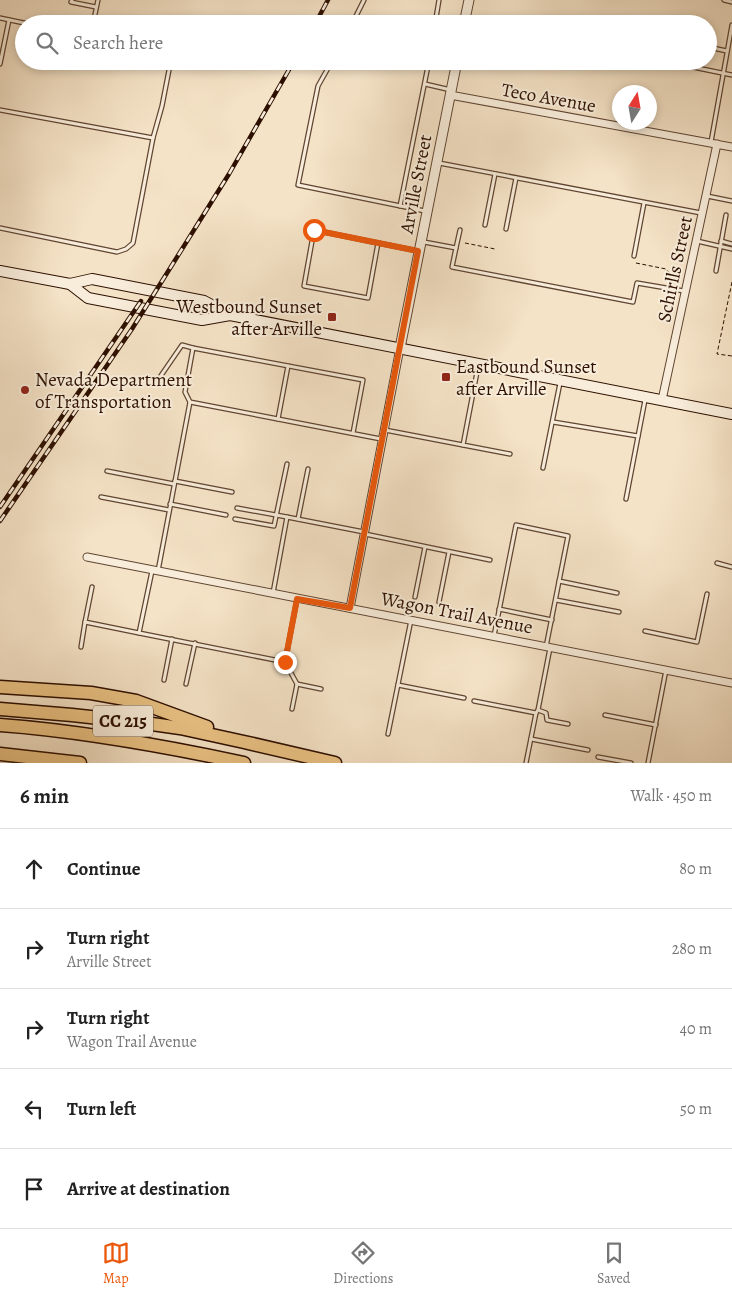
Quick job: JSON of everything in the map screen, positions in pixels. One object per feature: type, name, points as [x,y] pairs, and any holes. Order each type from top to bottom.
[{"type":"highway","points":[[0,687],[91,693],[136,701],[244,742]]},
{"type":"highway","name":"CC 215","points":[[0,709],[72,715],[180,728],[335,763]]},
{"type":"highway","name":"CC 215","points":[[0,725],[40,728],[133,742],[244,763]]},
{"type":"highway","points":[[0,754],[80,763]]},
{"type":"main road","points":[[0,271],[70,284],[92,279],[204,301],[230,315],[732,414]]},
{"type":"main road","points":[[70,284],[88,298],[202,320],[230,315]]},
{"type":"street","points":[[466,15],[470,0]]},
{"type":"street","name":"Arville Street","points":[[350,608],[418,251],[455,70]]},
{"type":"street","name":"Teco Avenue","points":[[450,92],[732,147]]},
{"type":"street","name":"Schirlls Street","points":[[662,400],[706,196],[714,144]]},
{"type":"street","name":"Wagon Trail Avenue","points":[[87,557],[732,683]]},
{"type":"lane","points":[[72,0],[71,2],[96,7]]},
{"type":"lane","points":[[95,15],[98,0]]},
{"type":"lane","points":[[356,15],[364,0]]},
{"type":"lane","points":[[436,15],[439,0]]},
{"type":"lane","points":[[724,0],[732,2]]},
{"type":"lane","points":[[0,18],[15,21]]},
{"type":"lane","points":[[0,64],[8,20]]},
{"type":"lane","points":[[714,144],[723,73],[729,50],[732,25]]},
{"type":"lane","points":[[0,228],[117,252],[126,249],[133,243],[153,138],[169,70]]},
{"type":"lane","points":[[327,70],[318,86],[298,185],[426,211]]},
{"type":"lane","points":[[400,206],[427,70]]},
{"type":"lane","points":[[706,70],[732,75]]},
{"type":"lane","points":[[425,84],[450,92]]},
{"type":"lane","points":[[0,110],[153,138]]},
{"type":"lane","points":[[436,163],[702,214]]},
{"type":"lane","points":[[485,225],[495,174]]},
{"type":"lane","points":[[506,229],[516,178]]},
{"type":"lane","points":[[706,196],[732,201]]},
{"type":"lane","points":[[634,256],[644,202]]},
{"type":"lane","points":[[716,271],[726,215]]},
{"type":"lane","points":[[378,243],[368,298],[304,286],[314,230],[418,251]]},
{"type":"lane","points":[[460,230],[452,267],[633,302],[637,282],[686,292]]},
{"type":"lane","points":[[420,241],[456,248]]},
{"type":"lane","points":[[696,241],[732,249]]},
{"type":"lane","points":[[721,241],[732,244]]},
{"type":"lane","points":[[160,377],[182,345],[363,380],[353,433]]},
{"type":"lane","points":[[139,633],[175,482],[190,402],[185,392],[193,348]]},
{"type":"lane","points":[[463,445],[479,364]]},
{"type":"lane","points":[[278,419],[288,366]]},
{"type":"lane","points":[[543,468],[561,380]]},
{"type":"lane","points":[[626,499],[645,396]]},
{"type":"lane","points":[[190,402],[382,439]]},
{"type":"lane","points":[[552,422],[638,436]]},
{"type":"lane","points":[[384,430],[510,454]]},
{"type":"lane","points":[[235,518],[274,526],[286,464]]},
{"type":"lane","points":[[298,519],[308,469]]},
{"type":"lane","points":[[107,471],[232,492]]},
{"type":"lane","points":[[102,497],[169,510]]},
{"type":"lane","points":[[170,504],[226,515]]},
{"type":"lane","points":[[237,508],[298,519],[490,560]]},
{"type":"lane","points":[[273,594],[287,517]]},
{"type":"lane","points":[[494,636],[516,525],[568,536],[537,712],[526,763]]},
{"type":"lane","points":[[415,597],[425,547]]},
{"type":"lane","points":[[439,602],[449,552]]},
{"type":"lane","points":[[717,563],[732,566]]},
{"type":"lane","points":[[559,581],[617,593]]},
{"type":"lane","points":[[81,647],[92,587]]},
{"type":"lane","points":[[645,631],[697,642],[707,594]]},
{"type":"lane","points":[[292,709],[297,684],[285,662],[297,599]]},
{"type":"lane","points":[[556,600],[619,612]]},
{"type":"lane","points":[[499,610],[552,620]]},
{"type":"lane","points":[[388,734],[411,620]]},
{"type":"lane","points":[[86,622],[285,662]]},
{"type":"lane","points":[[164,680],[172,639]]},
{"type":"lane","points":[[186,684],[195,644]]},
{"type":"lane","points":[[648,763],[666,670]]},
{"type":"lane","points":[[297,684],[321,689]]},
{"type":"lane","points":[[398,685],[464,698]]},
{"type":"lane","points":[[474,702],[546,713],[547,720],[568,724]]},
{"type":"lane","points":[[605,715],[656,725]]},
{"type":"lane","points":[[531,739],[588,750]]},
{"type":"lane","points":[[598,757],[630,763]]},
{"type":"path","points":[[462,242],[495,249]]},
{"type":"path","points":[[636,263],[666,269],[677,283]]},
{"type":"path","points":[[732,282],[717,354],[732,356]]},
{"type":"railway","points":[[320,15],[328,0]]},
{"type":"railway","points":[[0,521],[132,329],[229,174],[289,70]]},
{"type":"railway","points":[[0,507],[141,301]]},
{"type":"place","name":"Westbound Sunset after Arville","points":[[332,317]]},
{"type":"place","name":"Eastbound Sunset after Arville","points":[[446,377]]},
{"type":"place","name":"Nevada Department of Transportation","points":[[25,390]]},
{"type":"route","points":[[285,662],[297,599],[350,608],[418,251],[314,230]]}]
